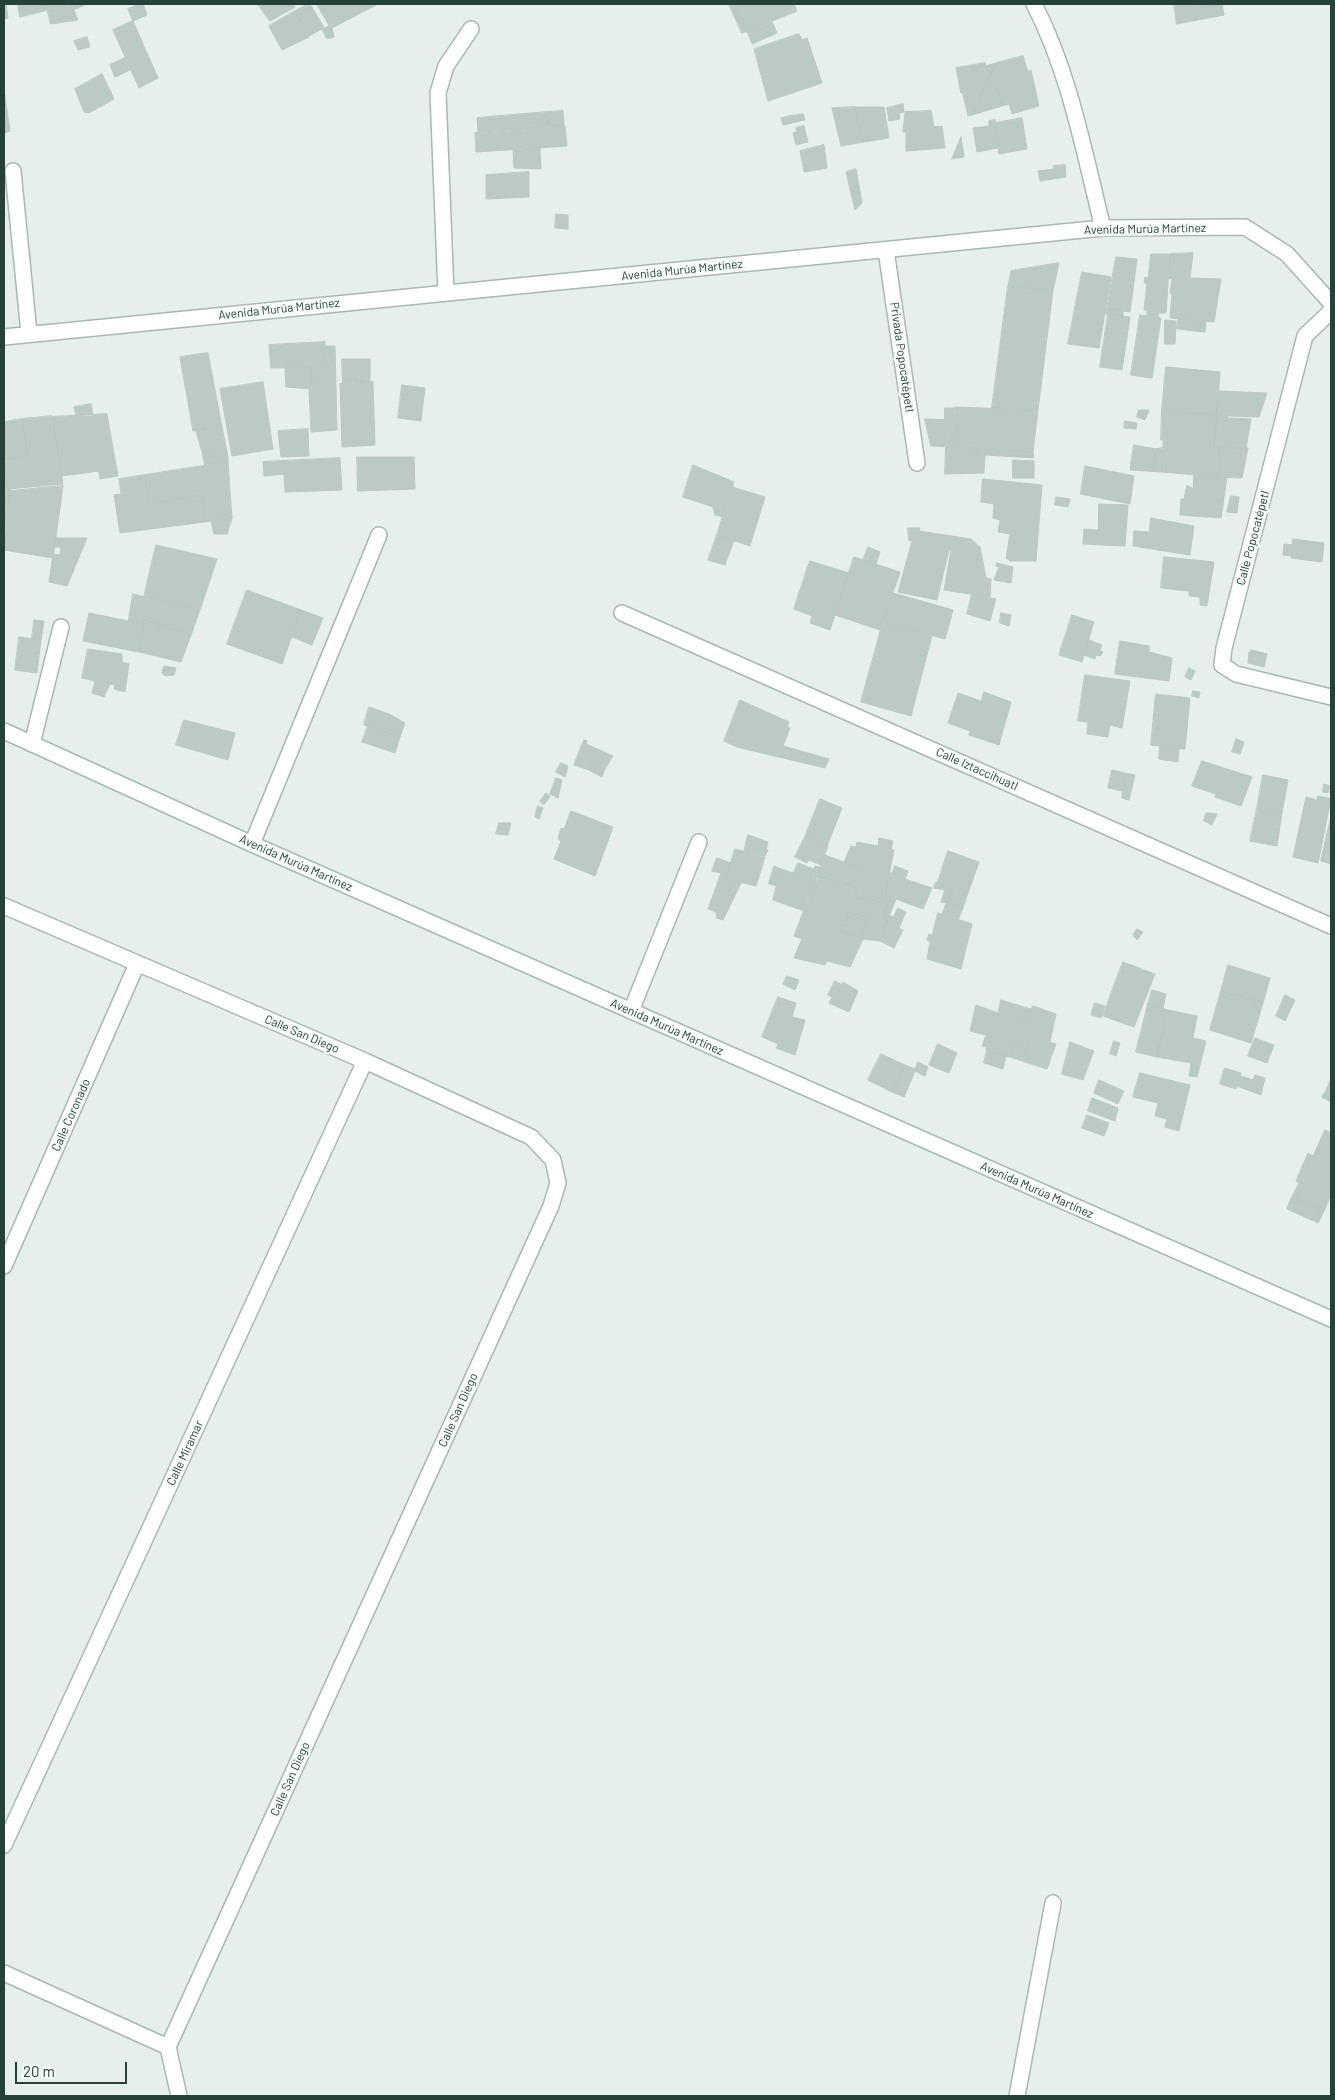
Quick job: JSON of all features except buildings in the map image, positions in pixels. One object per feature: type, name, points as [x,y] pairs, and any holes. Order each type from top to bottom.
[{"type":"street","points":[[1034,4],[1064,73],[1103,228]]},
{"type":"street","points":[[446,293],[438,93],[446,66],[471,29]]},
{"type":"street","points":[[13,171],[29,334]]},
{"type":"street","name":"Avenida Murúa Martínez","points":[[4,338],[1103,228],[1245,227],[1287,254],[1331,303]]},
{"type":"street","name":"Privada Popocatépetl","points":[[886,250],[918,463]]},
{"type":"street","name":"Calle Popocatépetl","points":[[1331,311],[1305,336],[1224,648],[1222,665],[1236,674],[1331,697]]},
{"type":"street","points":[[252,844],[379,535]]},
{"type":"street","name":"Calle Iztaccihuatl","points":[[622,613],[1331,926]]},
{"type":"street","points":[[32,744],[61,627]]},
{"type":"street","name":"Avenida Murúa Martínez","points":[[4,731],[252,844],[1331,1319]]},
{"type":"street","points":[[631,1011],[699,842]]},
{"type":"street","name":"Calle San Diego","points":[[4,906],[366,1062],[531,1137],[553,1160],[558,1183],[547,1215],[168,2047]]},
{"type":"street","name":"Calle Coronado","points":[[4,1266],[137,964]]},
{"type":"street","name":"Calle Miramar","points":[[4,1845],[366,1062]]},
{"type":"street","points":[[1018,2096],[1053,1903]]},
{"type":"street","points":[[4,1974],[168,2047],[179,2096]]}]
